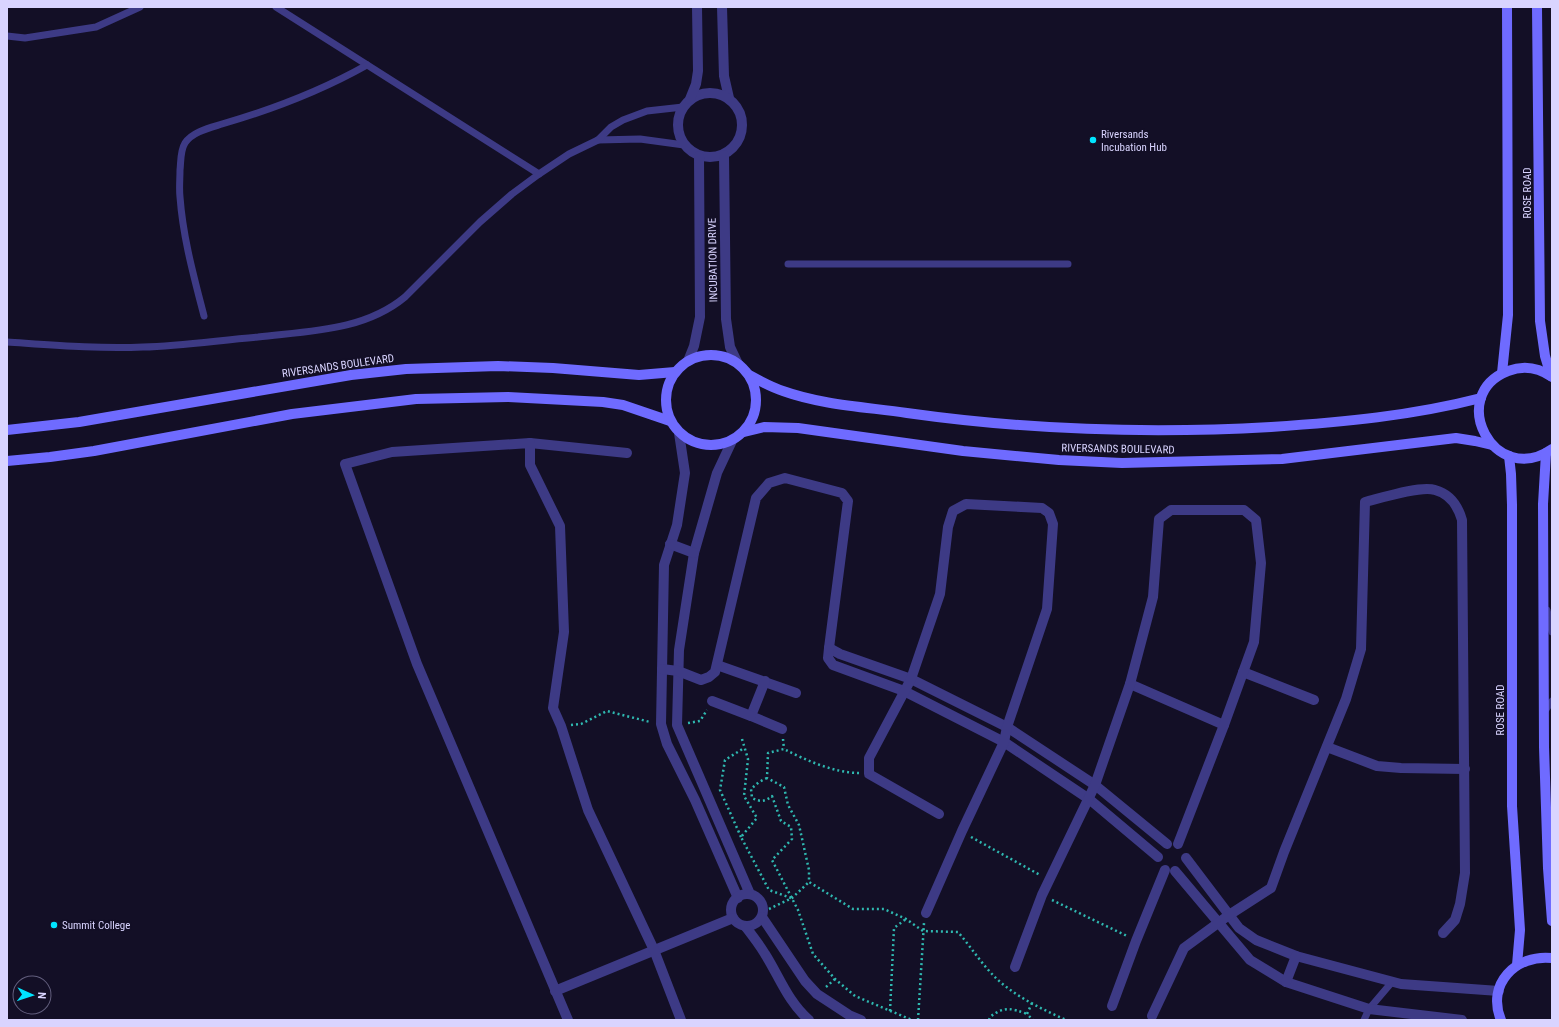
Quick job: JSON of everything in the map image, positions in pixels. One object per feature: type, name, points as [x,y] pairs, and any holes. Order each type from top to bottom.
[{"type":"street","points":[[687,103],[699,94],[710,92],[729,98],[737,106],[742,117],[743,128],[740,139],[734,148],[724,155],[714,158],[699,156],[692,153],[684,145],[680,136],[678,126],[679,116],[696,84],[698,71],[697,7]]},
{"type":"street","points":[[722,7],[724,76],[729,98]]},
{"type":"street","name":"ROSE ROAD","points":[[1502,373],[1508,314],[1507,7]]},
{"type":"street","name":"ROSE ROAD","points":[[1537,7],[1540,320],[1544,356],[1552,377]]},
{"type":"street","name":"INCUBATION DRIVE","points":[[724,155],[726,319],[730,347],[738,364]]},
{"type":"street","name":"INCUBATION DRIVE","points":[[688,361],[694,346],[700,317],[699,156]]},
{"type":"street","points":[[714,355],[726,357],[738,364],[749,375],[755,389],[756,404],[752,419],[744,432],[732,441],[719,445],[704,446],[690,441],[679,433],[670,421],[666,408],[666,396],[669,383],[675,372],[688,361],[700,356],[714,355]]},
{"type":"street","name":"RIVERSANDS BOULEVARD","points":[[7,430],[79,422],[351,375],[406,369],[498,366],[552,368],[639,375],[675,372]]},
{"type":"street","points":[[1549,451],[1534,458],[1521,459],[1509,456],[1492,445],[1484,435],[1480,423],[1479,410],[1481,398],[1489,384],[1502,373],[1514,368],[1527,368],[1540,370],[1552,377]]},
{"type":"street","name":"RIVERSANDS BOULEVARD","points":[[749,375],[784,392],[822,401],[994,424],[1057,429],[1120,431],[1203,431],[1341,422],[1430,410],[1481,398]]},
{"type":"street","points":[[7,461],[94,451],[292,414],[416,399],[508,396],[604,402],[623,405],[670,421]]},
{"type":"street","name":"RIVERSANDS BOULEVARD","points":[[744,432],[764,427],[798,428],[963,451],[1059,460],[1122,463],[1282,459],[1456,438],[1492,445]]},
{"type":"street","points":[[679,433],[685,473],[677,525],[664,565],[661,724],[667,744],[695,800],[738,898]]},
{"type":"street","points":[[732,441],[717,473],[694,553],[679,650],[677,725],[750,894]]},
{"type":"street","points":[[530,443],[530,465],[560,526],[564,632],[553,708],[561,726],[588,810],[654,950],[681,1020]]},
{"type":"street","points":[[568,1020],[417,664],[344,464],[392,452],[530,443],[627,453]]},
{"type":"street","points":[[1549,451],[1543,504],[1543,594],[1546,813],[1552,921]]},
{"type":"street","name":"ROSE ROAD","points":[[1509,456],[1512,505],[1512,806],[1520,930],[1517,965]]},
{"type":"street","points":[[662,669],[678,671],[701,680],[709,677],[715,672],[756,498],[769,483],[784,478],[842,493],[848,501],[828,658],[833,665],[904,691],[1004,742],[1089,799],[1158,857],[1159,862],[1170,870],[1250,960],[1286,982],[1369,1009],[1462,1020]]},
{"type":"street","points":[[1152,1016],[1184,948],[1271,888],[1346,699],[1361,649],[1365,502],[1421,489],[1434,490],[1455,503],[1462,520],[1465,873],[1460,904],[1455,920],[1443,932]]},
{"type":"street","points":[[926,913],[1004,742],[1007,727],[1047,609],[1053,524],[1049,513],[1042,508],[966,504],[953,512],[948,527],[940,594],[911,679],[869,758],[869,774],[939,814]]},
{"type":"street","points":[[1015,967],[1049,880],[1095,785],[1130,684],[1153,597],[1159,519],[1171,510],[1244,510],[1256,520],[1261,563],[1254,642],[1178,844]]},
{"type":"street","points":[[670,544],[694,553]]},
{"type":"street","points":[[829,648],[840,654],[911,679],[1007,727],[1095,785],[1167,844]]},
{"type":"street","points":[[717,664],[796,693]]},
{"type":"street","points":[[1243,672],[1314,700]]},
{"type":"street","points":[[751,716],[765,681]]},
{"type":"street","points":[[1130,684],[1224,725]]},
{"type":"street","points":[[712,701],[782,729]]},
{"type":"street","points":[[1327,747],[1377,766],[1465,769]]},
{"type":"street","points":[[1158,857],[1159,852],[1167,844],[1178,844],[1183,849],[1186,858],[1239,928],[1256,940],[1296,956],[1401,984],[1499,991]]},
{"type":"street","points":[[1170,870],[1182,867],[1186,858]]},
{"type":"street","points":[[1112,1006],[1136,941],[1170,870]]},
{"type":"street","points":[[745,926],[755,924],[762,915],[763,907],[759,898],[750,894],[745,894],[738,898],[732,908],[733,918],[745,926],[765,954],[799,1011],[809,1020]]},
{"type":"street","points":[[762,915],[805,981],[817,994],[849,1015],[861,1020]]},
{"type":"street","points":[[555,991],[733,918]]},
{"type":"street","points":[[1286,982],[1296,956]]},
{"type":"street","points":[[1501,1020],[1497,1003],[1503,980],[1517,965],[1529,959],[1541,957],[1552,958]]},
{"type":"lane","points":[[7,36],[25,38],[96,27],[140,7]]},
{"type":"lane","points":[[276,7],[539,174]]},
{"type":"lane","points":[[204,316],[185,234],[180,196],[181,159],[184,144],[193,136],[205,129],[297,100],[335,83],[367,65]]},
{"type":"lane","points":[[7,342],[106,348],[194,344],[325,330],[367,320],[392,308],[405,297],[480,222],[512,194],[539,174],[569,154],[598,140],[611,127],[635,114],[687,103]]},
{"type":"lane","points":[[598,140],[640,139],[684,145]]},
{"type":"lane","points":[[788,264],[1068,264]]},
{"type":"lane","points":[[1543,594],[1552,632]]},
{"type":"lane","points":[[1544,712],[1552,701]]},
{"type":"lane","points":[[1364,1020],[1369,1009],[1392,982]]},
{"type":"path","points":[[677,725],[700,721],[712,701]]},
{"type":"path","points":[[561,726],[581,724],[607,711],[661,724]]},
{"type":"path","points":[[740,837],[757,818],[744,796],[748,759],[742,739]]},
{"type":"path","points":[[744,748],[725,760],[720,790],[740,837],[769,890],[792,898]]},
{"type":"path","points":[[767,778],[768,753],[784,749],[801,757],[840,771],[869,774]]},
{"type":"path","points":[[762,915],[792,898],[809,882],[809,870],[799,825],[788,805],[784,788],[767,778]]},
{"type":"path","points":[[767,778],[759,782],[751,789],[752,798],[758,801],[766,801],[772,796],[781,821],[791,827],[792,839],[772,860],[792,898],[813,954],[835,979],[855,996],[912,1020]]},
{"type":"path","points":[[962,832],[1049,880]]},
{"type":"path","points":[[809,882],[853,909],[884,909],[906,919],[923,931],[958,932],[996,978],[1012,992],[1066,1020]]},
{"type":"path","points":[[1042,896],[1136,941]]},
{"type":"path","points":[[918,1020],[923,931],[926,913]]},
{"type":"path","points":[[890,1011],[894,928],[906,919]]},
{"type":"path","points":[[1027,1014],[1032,1003]]},
{"type":"path","points":[[989,1020],[990,1017],[1000,1010],[1014,1009],[1027,1014],[1034,1020]]},
{"type":"place","name":"Riversands Incubation Hub","points":[[1093,140]]},
{"type":"place","name":"Summit College","points":[[54,925]]}]
